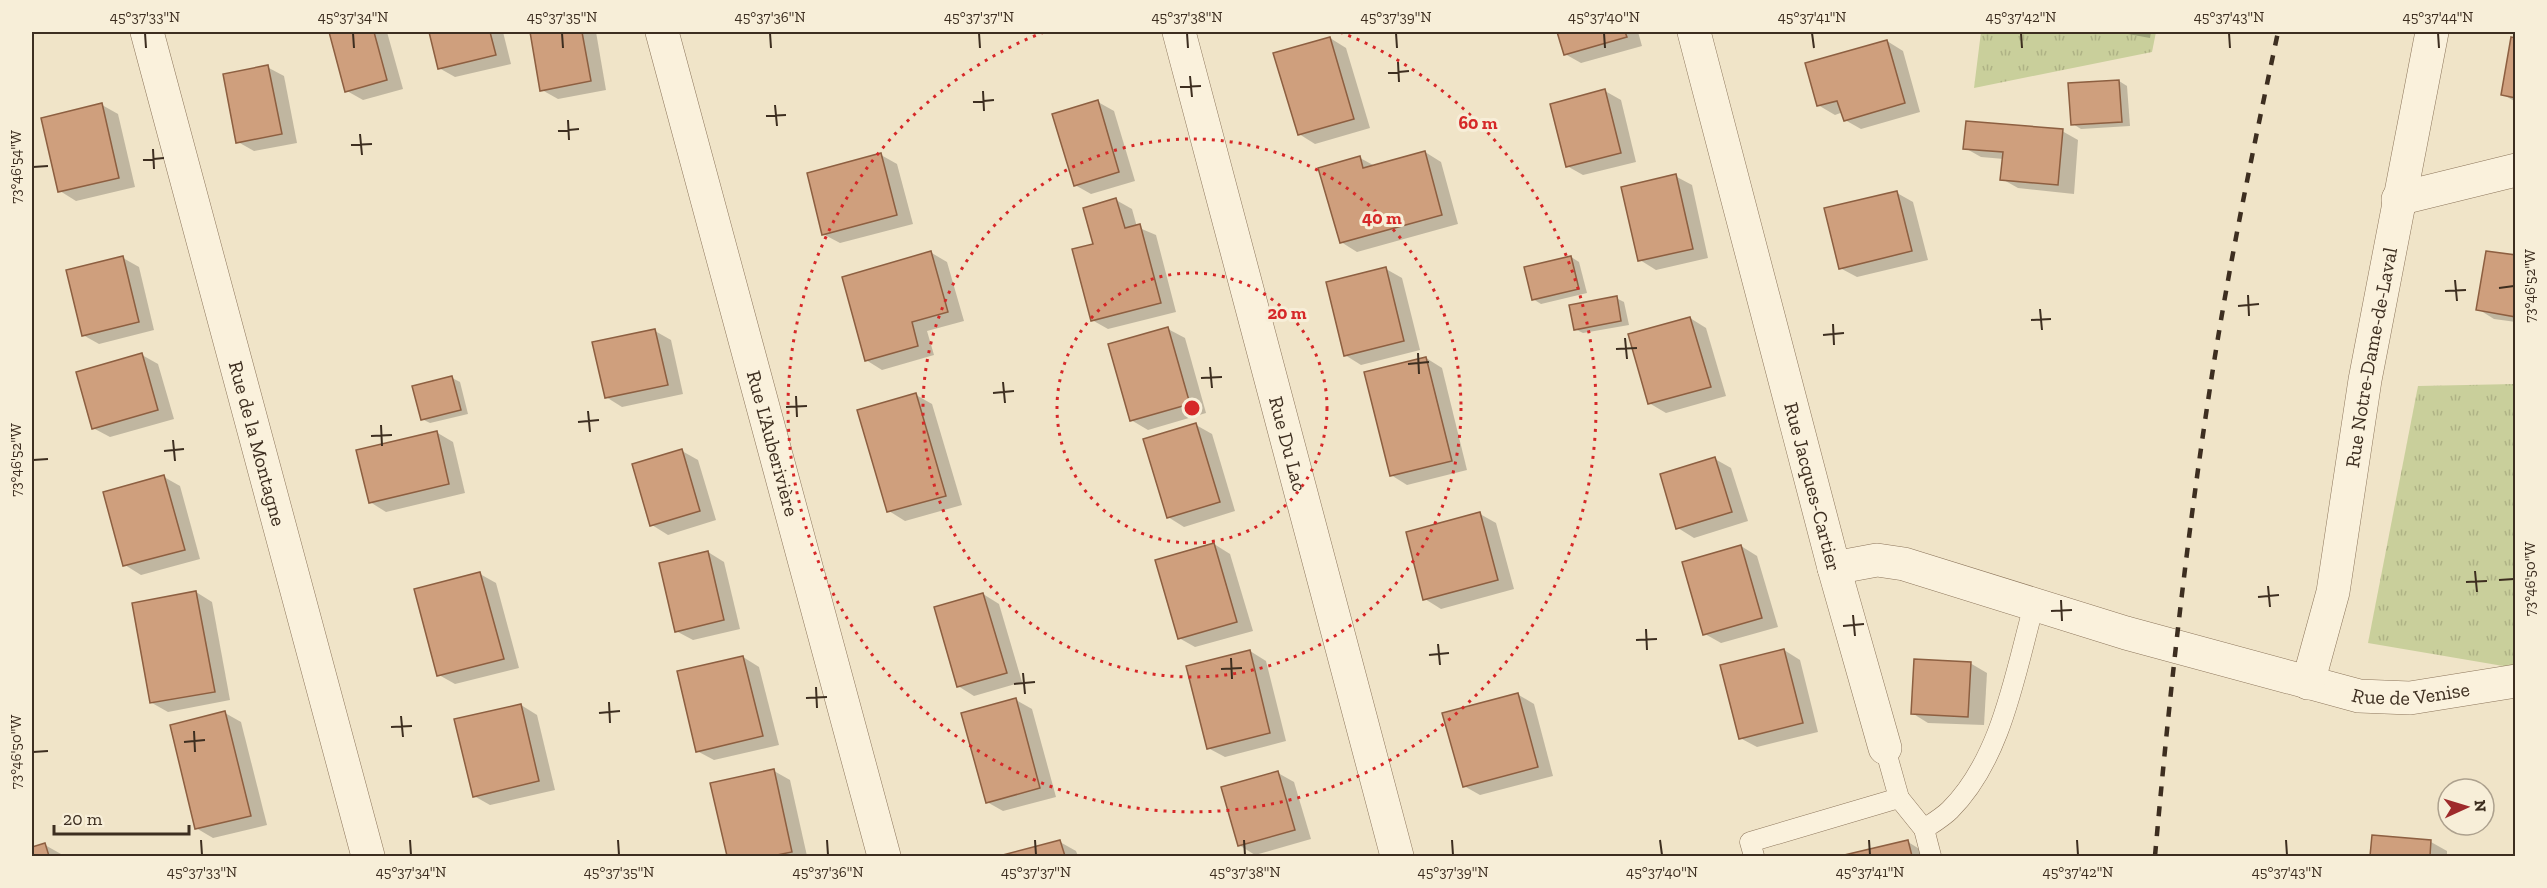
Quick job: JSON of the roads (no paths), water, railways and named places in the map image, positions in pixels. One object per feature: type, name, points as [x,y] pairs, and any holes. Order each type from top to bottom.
[{"type":"street","name":"Rue de la Montagne","points":[[147,32],[368,856]]},
{"type":"street","name":"Rue L'Auberivière","points":[[662,32],[884,856]]},
{"type":"street","name":"Rue Du Lac","points":[[1179,32],[1397,856]]},
{"type":"street","name":"Rue Jacques-Cartier","points":[[1694,32],[1834,568],[1861,561],[1889,560],[2034,605],[2308,683]]},
{"type":"street","name":"Rue Notre-Dame-de-Laval","points":[[2308,683],[2333,592],[2365,380],[2398,199],[2432,32]]},
{"type":"street","points":[[2398,199],[2516,170]]},
{"type":"street","points":[[1834,568],[1885,748]]},
{"type":"street","name":"Rue de Venise","points":[[2308,683],[2359,696],[2410,698],[2516,681]]},
{"type":"lane","points":[[1924,829],[1949,812],[1968,789],[1983,763],[2002,717],[2034,605]]},
{"type":"lane","points":[[1885,748],[1899,798],[1924,829],[1931,856]]},
{"type":"lane","points":[[1754,856],[1750,842],[1899,798]]},
{"type":"railway","points":[[2155,856],[2179,622],[2210,388],[2233,254],[2278,32]]}]
